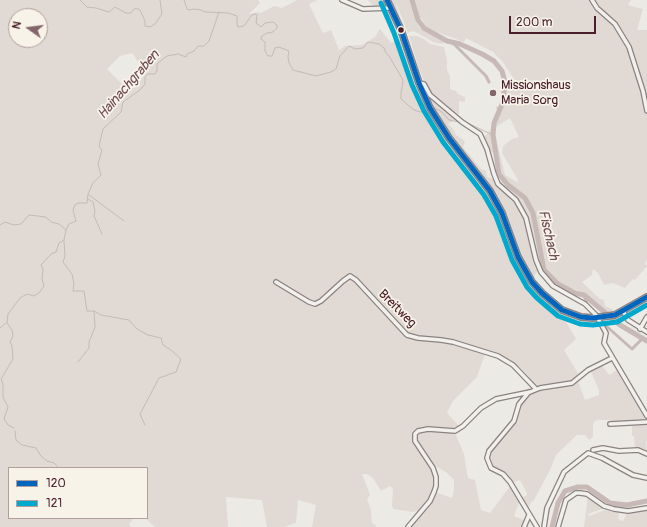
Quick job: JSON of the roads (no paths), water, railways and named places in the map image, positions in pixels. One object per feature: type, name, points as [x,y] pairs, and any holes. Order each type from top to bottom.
[{"type":"main road","points":[[387,0],[401,30],[419,83],[430,108],[439,125],[487,187],[497,203],[518,257],[532,282],[549,300],[562,310],[581,317],[601,318],[615,315],[647,297]]},
{"type":"street","points":[[342,0],[363,9],[391,8]]},
{"type":"street","points":[[592,0],[597,8],[615,24],[630,47],[643,91],[647,111]]},
{"type":"street","points":[[419,83],[424,84],[430,95],[460,121],[480,134],[487,149],[498,184],[516,200],[523,210],[529,227],[536,260],[541,272],[558,290],[585,304],[601,318],[606,333],[604,343],[647,416]]},
{"type":"street","name":"Breitweg","points":[[276,282],[309,302],[315,304],[322,301],[350,276],[356,280],[407,335],[418,338],[453,342],[498,356],[513,365],[536,389]]},
{"type":"street","points":[[623,311],[628,320],[640,329],[647,332]]},
{"type":"street","points":[[640,329],[647,317]]},
{"type":"street","points":[[408,527],[430,501],[436,486],[436,477],[433,468],[415,441],[418,431],[428,429],[455,431],[463,426],[481,408],[496,399],[530,392],[536,389],[572,383],[588,370],[612,358]]},
{"type":"street","points":[[530,392],[519,404],[514,421],[491,448],[487,458],[491,468],[506,477],[537,527]]},
{"type":"street","points":[[610,424],[647,422]]},
{"type":"street","points":[[593,450],[603,448],[619,451],[638,450],[647,454]]},
{"type":"street","points":[[544,527],[547,508],[564,472],[588,453],[602,458],[633,475],[647,478]]},
{"type":"street","points":[[558,527],[566,500],[576,493],[587,494],[604,506],[628,512],[647,508]]},
{"type":"street","points":[[524,527],[529,515]]},
{"type":"waterway","points":[[80,0],[87,7],[109,12],[115,7],[126,13],[131,13],[136,8],[140,10],[145,21],[145,26],[150,27],[155,24],[162,14],[160,0]]},
{"type":"waterway","points":[[184,0],[187,9],[189,10],[194,9],[205,12],[228,13],[237,16],[238,27],[244,26],[252,15],[255,14],[257,15],[256,23],[261,27],[265,23],[273,22],[277,25],[277,28],[273,32],[262,36],[261,39],[265,42],[265,51],[268,56],[272,56],[275,48],[279,47],[289,51],[289,63],[293,70],[316,76],[336,69],[340,56],[349,46],[355,49],[363,48],[368,42],[379,44],[384,48],[403,80],[401,99],[414,110],[420,112],[426,111]]},
{"type":"waterway","name":"Fischach","points":[[412,0],[418,20],[424,28],[447,41],[460,44],[482,54],[494,61],[502,71],[505,82],[503,102],[494,123],[493,135],[499,174],[508,185],[525,198],[533,213],[544,270],[558,284],[575,293],[584,295],[620,325],[647,341]]},
{"type":"waterway","name":"Hainachgraben","points":[[14,428],[8,425],[4,419],[8,407],[3,397],[3,384],[1,379],[13,359],[12,346],[10,342],[13,336],[12,330],[7,323],[8,314],[20,298],[27,294],[34,296],[39,293],[44,286],[42,279],[43,269],[41,265],[51,254],[56,252],[59,243],[64,240],[69,224],[76,221],[73,210],[75,205],[78,203],[87,203],[88,194],[93,183],[101,175],[98,164],[102,150],[99,146],[103,129],[121,112],[123,102],[140,90],[145,84],[145,77],[148,74],[155,74],[157,71],[157,64],[167,56],[178,54],[186,57],[187,54],[194,51],[198,46],[204,46],[209,41],[219,12]]},
{"type":"waterway","points":[[452,42],[486,76],[489,82]]},
{"type":"waterway","name":"Fischach","points":[[497,107],[498,113]]},
{"type":"waterway","points":[[434,109],[442,112],[449,120],[459,122]]},
{"type":"waterway","points":[[461,120],[493,135]]},
{"type":"waterway","points":[[89,195],[124,221]]},
{"type":"waterway","points":[[88,199],[93,202],[95,211],[94,216],[102,234]]},
{"type":"waterway","name":"Hainachgraben","points":[[0,225],[5,222],[14,225],[21,224],[29,215],[46,217],[51,222],[59,224],[66,230]]},
{"type":"waterway","points":[[64,241],[65,256],[63,262],[72,274],[74,284],[73,291],[84,291],[87,311],[94,311],[101,315],[129,320],[137,329],[148,335],[161,338],[163,345],[181,359],[176,372],[159,378],[140,414],[145,425]]},
{"type":"waterway","name":"Fischach","points":[[584,295],[587,304]]},
{"type":"waterway","points":[[78,362],[89,348],[89,342],[95,327],[94,311]]},
{"type":"waterway","points":[[0,328],[6,323]]},
{"type":"waterway","points":[[604,324],[632,349],[643,338]]},
{"type":"waterway","name":"Hainachgraben","points":[[15,431],[16,440],[22,445],[36,448],[41,456],[58,467]]},
{"type":"waterway","name":"Fischach","points":[[552,527],[558,503],[565,491],[578,487],[587,487],[610,503],[627,505],[647,501]]},
{"type":"place","name":"Missionshaus Maria Sorg","points":[[493,93]]}]
